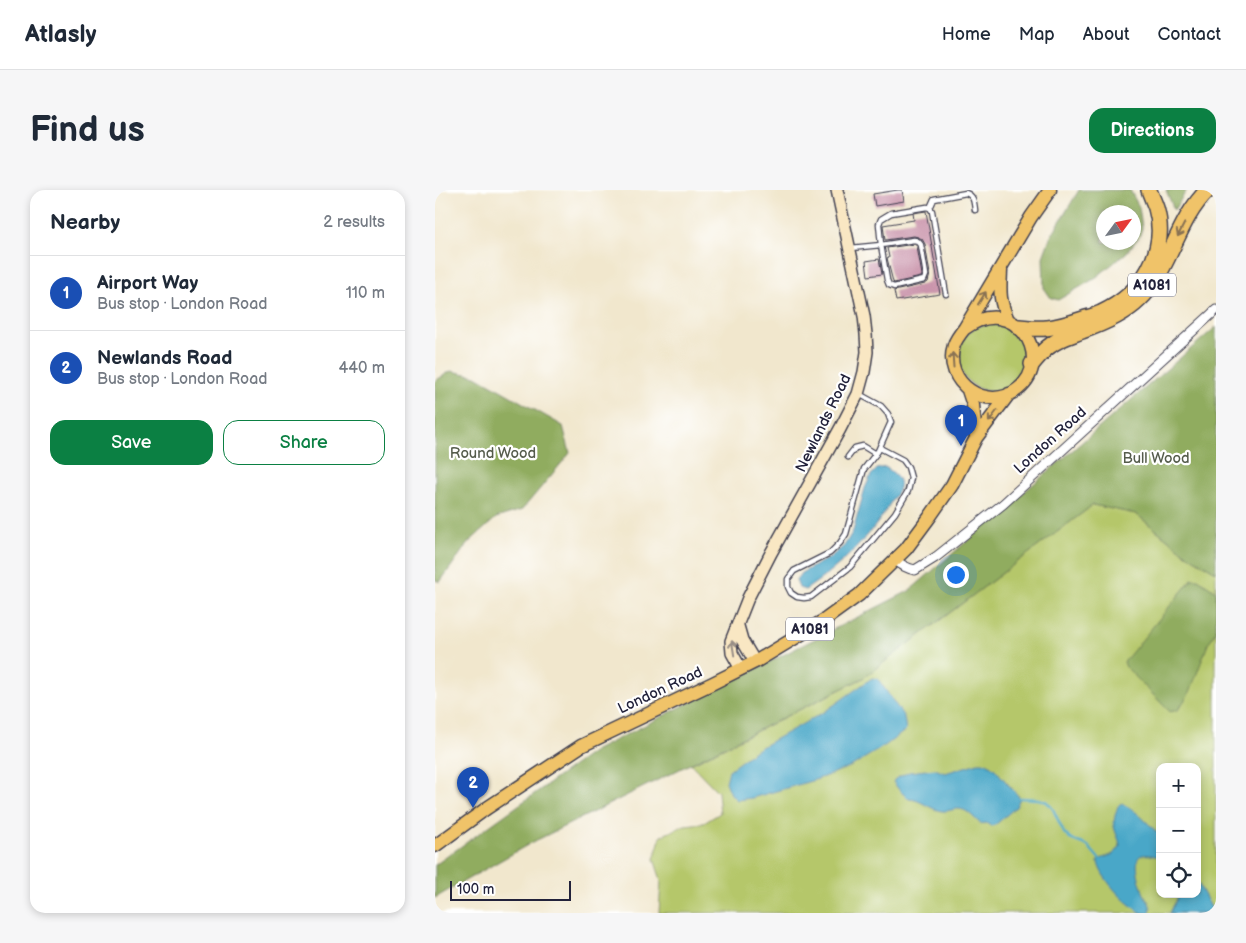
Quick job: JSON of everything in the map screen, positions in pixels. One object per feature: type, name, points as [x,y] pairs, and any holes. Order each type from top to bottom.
[{"type":"highway","name":"A1081","points":[[1014,324],[1047,328],[1077,321],[1101,313],[1121,301],[1134,290],[1144,278],[1153,261],[1158,242],[1159,224],[1156,208],[1149,190]]},
{"type":"highway","name":"A1081","points":[[1032,364],[1043,351],[1054,343],[1120,314],[1138,301],[1152,286],[1193,209],[1208,190]]},
{"type":"main road","points":[[1001,268],[999,295],[1003,309],[1028,338],[1032,350],[1032,364],[1025,382],[1018,389],[1009,394],[988,398],[977,395],[961,383],[953,365],[954,345],[1031,218],[1050,190]]},
{"type":"main road","points":[[964,329],[972,323],[990,317],[999,318],[1014,324]]},
{"type":"main road","name":"London Road","points":[[968,390],[975,414],[976,438]]},
{"type":"main road","name":"London Road","points":[[435,846],[487,808],[581,746],[755,662],[789,642],[859,595],[906,549],[941,502],[976,438],[1009,394]]},
{"type":"street","name":"Newlands Road","points":[[741,668],[733,653],[731,641],[748,598],[858,394],[864,372],[867,352],[866,334],[837,190]]},
{"type":"street","name":"London Road","points":[[895,560],[908,569],[915,570],[961,538],[1003,504],[1216,310]]},
{"type":"street","points":[[738,626],[742,640],[755,662]]},
{"type":"lane","points":[[929,208],[934,199],[967,192],[971,195],[975,210]]},
{"type":"lane","points":[[849,248],[881,245],[914,240],[919,241],[926,275],[924,280],[894,287],[891,286],[887,280],[881,245],[879,224],[881,219],[891,213],[929,208]]},
{"type":"lane","points":[[929,208],[946,294]]},
{"type":"lane","points":[[858,394],[881,406],[888,414],[891,422],[880,448],[864,469],[846,534],[830,553],[794,571],[788,579],[788,587],[791,593],[797,597],[811,597],[850,567],[895,513],[908,491],[911,478],[908,467],[903,460],[880,448]]},
{"type":"lane","points":[[848,457],[855,448],[863,446],[876,454]]},
{"type":"green space","points":[[1079,190],[1130,190],[1138,205],[1096,205],[1096,250],[1128,250],[1094,279],[1058,300],[1051,298],[1044,288],[1043,257],[1050,238]]},
{"type":"green space","points":[[1166,190],[1187,190],[1174,210]]},
{"type":"green space","points":[[991,322],[1010,326],[1026,345],[1027,366],[1025,372],[1016,383],[1005,390],[981,389],[971,383],[963,374],[959,362],[960,348],[966,335],[975,328]]},
{"type":"green space","name":"Bull Wood","points":[[1216,327],[1216,572],[1189,556],[1136,514],[1093,505],[863,678],[531,843],[435,898],[435,865],[594,751],[909,591]]},
{"type":"green space","name":"Round Wood","points":[[451,371],[476,376],[563,426],[570,453],[522,510],[496,518],[468,543],[440,582],[435,580],[435,381]]},
{"type":"green space","points":[[1093,505],[1136,514],[1189,556],[1216,572],[1216,913],[659,913],[661,880],[654,859],[661,836],[685,825],[704,823],[720,813],[718,792],[691,764],[863,678]]},
{"type":"green space","points":[[1192,579],[1198,579],[1216,591],[1216,631],[1208,644],[1190,692],[1178,710],[1170,712],[1126,667],[1124,662]]},
{"type":"water","points":[[885,467],[896,476],[900,484],[898,492],[883,515],[842,562],[805,590],[799,588],[796,580],[801,573],[829,558],[844,546],[853,531],[865,488],[871,475],[877,469]]},
{"type":"water","points":[[872,678],[878,679],[904,717],[906,730],[852,766],[818,779],[752,798],[737,800],[731,794],[726,782],[729,770],[756,750],[824,712]]},
{"type":"water","points":[[978,763],[987,763],[995,769],[1020,798],[1016,807],[995,825],[991,826],[986,823],[981,824],[968,812],[962,810],[938,810],[909,799],[893,782],[909,772],[935,769],[945,773]]},
{"type":"water","points":[[1122,804],[1127,806],[1156,831],[1156,856],[1142,855],[1137,863],[1141,886],[1150,907],[1150,912],[1148,913],[1137,910],[1122,898],[1108,882],[1099,866],[1098,860],[1113,854],[1120,846],[1114,827],[1118,806]]},
{"type":"water","points":[[1201,889],[1214,913],[1170,913],[1177,898],[1201,898]]},
{"type":"building","points":[[902,190],[904,201],[875,206],[873,194]]},
{"type":"building","points":[[926,211],[940,294],[896,301],[894,291],[928,282],[930,274],[925,244],[922,239],[914,236],[885,240],[883,225],[914,220],[913,213]]},
{"type":"building","points":[[915,244],[921,277],[894,283],[887,258],[889,257],[887,248]]},
{"type":"building","points":[[879,259],[882,274],[868,276],[866,261]]},
{"type":"waterway","points":[[1020,798],[1039,799],[1047,802],[1053,809],[1064,833],[1070,839],[1088,846],[1101,861]]},
{"type":"place","name":"Airport Way","points":[[961,446]]},
{"type":"place","name":"Newlands Road","points":[[473,808]]}]
